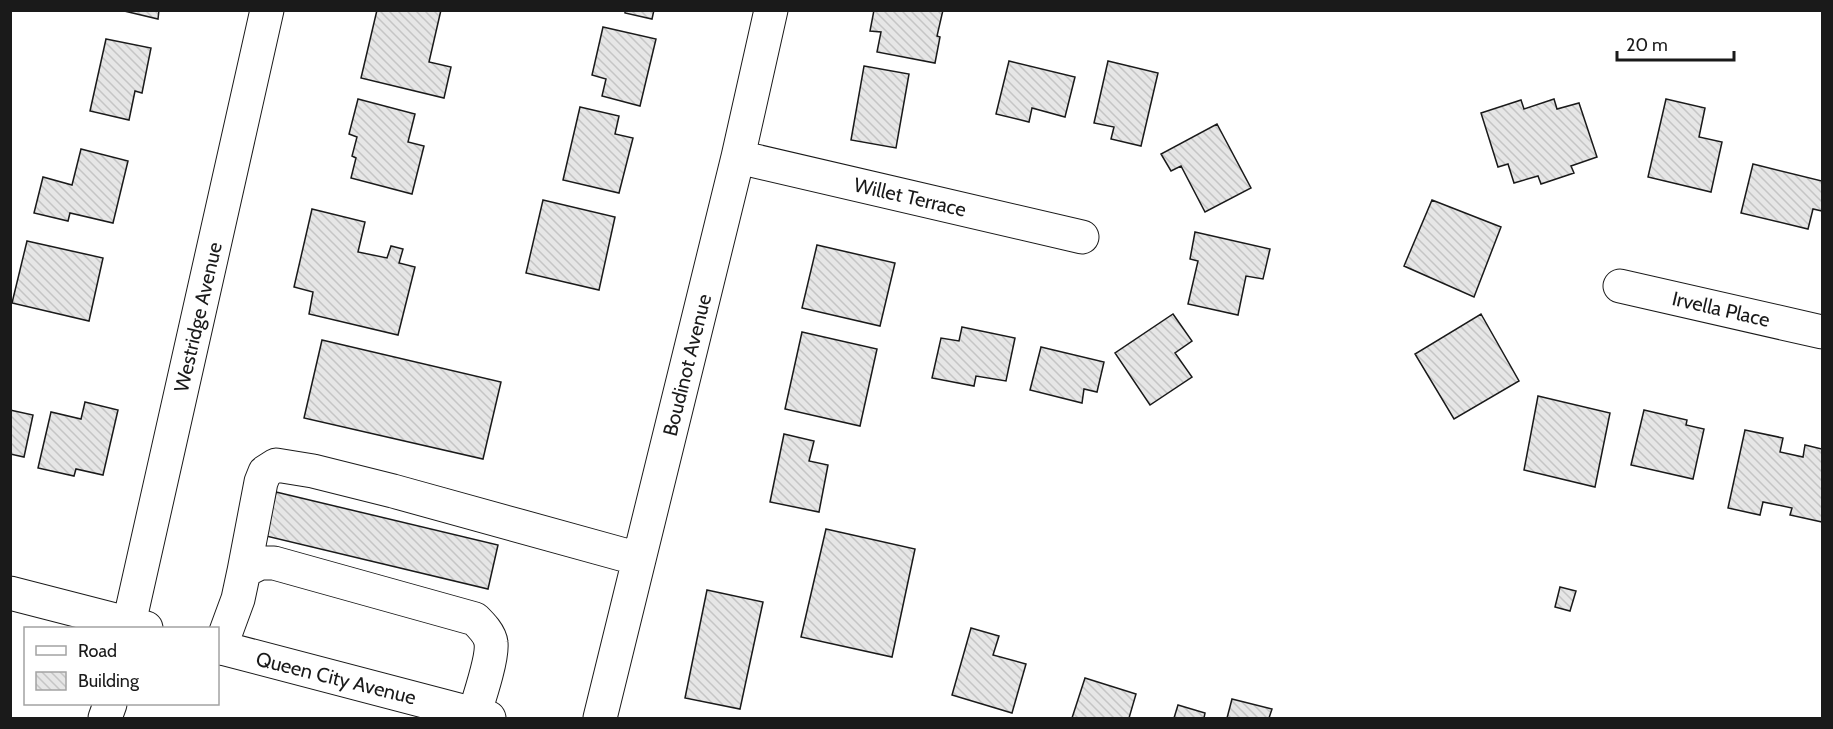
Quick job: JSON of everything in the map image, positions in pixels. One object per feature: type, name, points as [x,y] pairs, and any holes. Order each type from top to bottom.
[{"type":"street","name":"Westridge Avenue","points":[[134,627],[267,10]]},
{"type":"street","name":"Boudinot Avenue","points":[[600,718],[738,157],[771,10]]},
{"type":"street","name":"Willet Terrace","points":[[738,157],[1082,237]]},
{"type":"street","name":"Irvella Place","points":[[1620,286],[1822,332]]},
{"type":"street","points":[[219,648],[238,600],[261,482],[266,472],[276,465],[313,471],[393,491],[639,560]]},
{"type":"street","points":[[244,572],[260,562],[274,563],[475,619],[485,630],[491,642],[482,717]]},
{"type":"street","points":[[10,592],[134,627]]},
{"type":"street","name":"Queen City Avenue","points":[[219,648],[482,717]]},
{"type":"building","points":[[120,10],[159,10],[158,19]]},
{"type":"building","points":[[377,10],[441,10],[429,62],[451,67],[444,98],[361,78]]},
{"type":"building","points":[[625,10],[654,10],[652,19],[625,13]]},
{"type":"building","points":[[874,10],[943,10],[937,36],[940,37],[935,63],[877,52],[881,32],[870,31]]},
{"type":"building","points":[[603,27],[656,39],[640,106],[602,96],[606,79],[592,75]]},
{"type":"building","points":[[106,39],[151,48],[142,93],[135,91],[129,120],[90,111]]},
{"type":"building","points":[[1009,61],[1075,77],[1065,117],[1032,108],[1029,122],[996,114]]},
{"type":"building","points":[[1108,61],[1158,73],[1141,146],[1111,139],[1114,127],[1094,123]]},
{"type":"building","points":[[864,66],[909,74],[896,148],[851,140]]},
{"type":"building","points":[[358,99],[415,114],[408,142],[424,146],[412,194],[351,178],[356,158],[352,156],[357,137],[349,134]]},
{"type":"building","points":[[1554,99],[1557,109],[1579,103],[1597,157],[1571,166],[1574,173],[1541,184],[1538,176],[1514,183],[1508,164],[1498,167],[1481,113],[1521,100],[1524,109]]},
{"type":"building","points":[[1666,99],[1705,108],[1699,137],[1722,142],[1711,192],[1648,177]]},
{"type":"building","points":[[580,107],[619,116],[615,134],[633,138],[619,193],[563,180]]},
{"type":"building","points":[[1217,124],[1251,188],[1205,212],[1181,166],[1171,171],[1161,154]]},
{"type":"building","points":[[81,149],[128,161],[113,223],[70,213],[68,221],[34,213],[43,177],[72,185]]},
{"type":"building","points":[[1753,164],[1822,181],[1822,211],[1813,209],[1808,229],[1741,213]]},
{"type":"building","points":[[543,200],[615,217],[599,290],[526,273]]},
{"type":"building","points":[[1432,200],[1501,227],[1474,297],[1404,266]]},
{"type":"building","points":[[312,209],[365,222],[358,252],[387,258],[391,246],[403,249],[399,263],[415,267],[398,335],[309,314],[313,292],[294,287]]},
{"type":"building","points":[[1195,232],[1270,249],[1263,279],[1246,276],[1238,315],[1188,304],[1198,261],[1190,259]]},
{"type":"building","points":[[27,241],[103,258],[89,321],[12,303]]},
{"type":"building","points":[[817,245],[895,263],[880,326],[802,308]]},
{"type":"building","points":[[1173,314],[1192,341],[1175,353],[1192,377],[1150,405],[1115,353]]},
{"type":"building","points":[[1481,314],[1519,381],[1454,419],[1415,354]]},
{"type":"building","points":[[962,327],[1015,338],[1006,381],[976,376],[974,386],[932,378],[941,338],[959,341]]},
{"type":"building","points":[[802,332],[877,349],[860,426],[785,409]]},
{"type":"building","points":[[322,340],[501,382],[483,459],[304,418]]},
{"type":"building","points":[[1041,347],[1104,362],[1097,392],[1084,389],[1082,403],[1030,390]]},
{"type":"building","points":[[1538,396],[1610,413],[1595,487],[1524,470]]},
{"type":"building","points":[[85,402],[118,410],[103,475],[76,469],[74,476],[38,468],[51,412],[81,419]]},
{"type":"building","points":[[10,410],[33,415],[24,457],[10,454]]},
{"type":"building","points":[[1644,410],[1687,420],[1686,425],[1704,429],[1693,479],[1631,465]]},
{"type":"building","points":[[1745,430],[1783,438],[1780,452],[1803,457],[1805,445],[1822,449],[1822,522],[1790,515],[1792,508],[1763,502],[1760,515],[1728,508]]},
{"type":"building","points":[[784,434],[814,441],[809,461],[828,465],[819,512],[770,502]]},
{"type":"building","points":[[276,492],[498,545],[488,589],[266,536]]},
{"type":"building","points":[[826,529],[915,549],[892,657],[801,637]]},
{"type":"building","points":[[1560,587],[1576,591],[1570,611],[1555,607]]},
{"type":"building","points":[[707,590],[763,602],[740,709],[685,698]]},
{"type":"building","points":[[971,628],[999,636],[993,655],[1026,664],[1012,713],[952,695]]},
{"type":"building","points":[[1085,678],[1136,694],[1129,718],[1072,718]]},
{"type":"building","points":[[1232,699],[1272,709],[1269,718],[1227,718]]},
{"type":"building","points":[[1178,705],[1205,713],[1204,718],[1174,718]]}]
